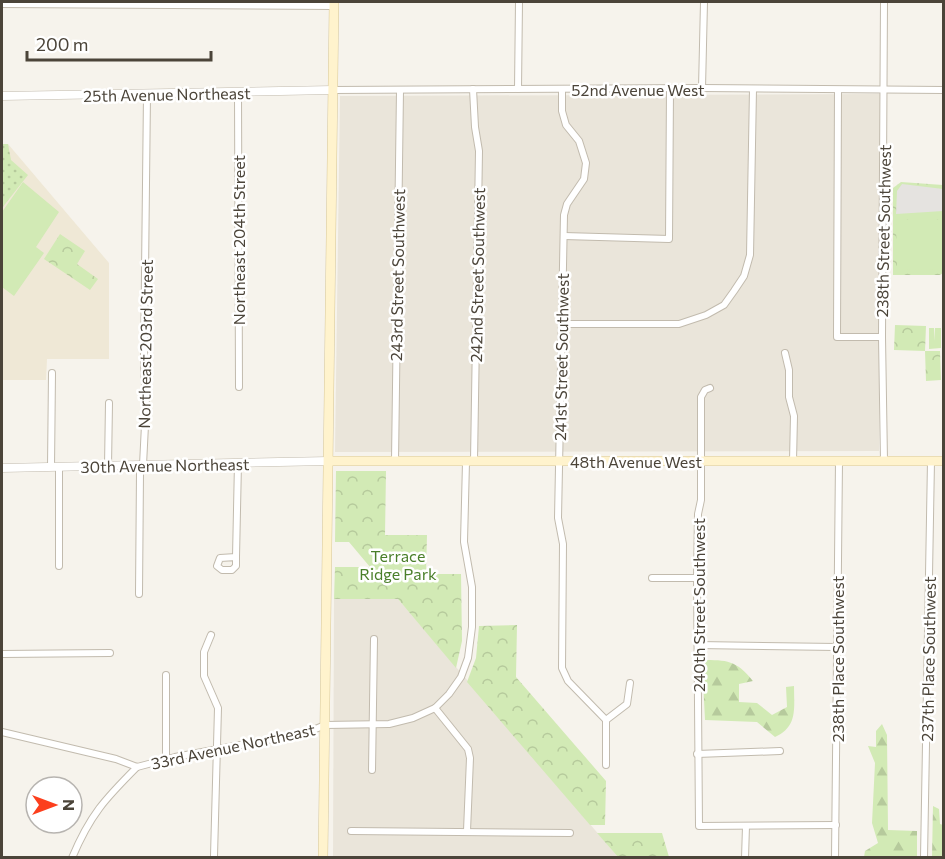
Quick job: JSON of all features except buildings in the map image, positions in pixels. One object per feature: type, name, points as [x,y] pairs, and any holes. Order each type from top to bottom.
[{"type":"main road","points":[[323,858],[334,4]]},
{"type":"main road","name":"48th Avenue West","points":[[329,462],[944,461]]},
{"type":"street","points":[[518,89],[519,2]]},
{"type":"street","points":[[702,88],[704,2]]},
{"type":"street","name":"238th Street Southwest","points":[[884,2],[882,337],[884,460]]},
{"type":"street","points":[[2,4],[334,4]]},
{"type":"street","name":"242nd Street Southwest","points":[[435,708],[449,694],[460,677],[470,648],[472,587],[464,542],[470,461],[479,151],[473,88]]},
{"type":"street","name":"52nd Avenue West","points":[[333,90],[702,88],[944,90]]},
{"type":"street","name":"241st Street Southwest","points":[[562,89],[562,111],[566,125],[579,141],[586,163],[584,179],[567,204],[564,215],[558,518],[563,544],[562,668],[568,681],[606,720]]},
{"type":"street","points":[[564,236],[669,239],[670,89]]},
{"type":"street","points":[[562,324],[679,324],[706,315],[723,305],[744,276],[750,255],[753,89]]},
{"type":"street","name":"25th Avenue Northeast","points":[[2,96],[333,90]]},
{"type":"street","name":"243rd Street Southwest","points":[[394,461],[400,90]]},
{"type":"street","points":[[838,90],[837,337],[882,337]]},
{"type":"street","name":"Northeast 204th Street","points":[[238,92],[239,387]]},
{"type":"street","name":"Northeast 203rd Street","points":[[139,594],[140,473],[143,465],[146,405],[144,363],[147,94]]},
{"type":"street","points":[[785,353],[789,370],[789,398],[794,417],[794,461]]},
{"type":"street","points":[[52,373],[60,566]]},
{"type":"street","name":"240th Street Southwest","points":[[710,388],[705,390],[701,397],[701,500],[698,514],[699,826],[746,826]]},
{"type":"street","points":[[108,466],[109,403]]},
{"type":"street","name":"238th Place Southwest","points":[[835,858],[839,461]]},
{"type":"street","name":"237th Place Southwest","points":[[924,858],[931,461]]},
{"type":"street","name":"30th Avenue Northeast","points":[[2,468],[329,462]]},
{"type":"street","points":[[237,557],[238,463]]},
{"type":"street","points":[[652,578],[697,578]]},
{"type":"street","points":[[212,635],[204,652],[204,676],[218,708],[214,856]]},
{"type":"street","points":[[372,770],[374,639]]},
{"type":"street","points":[[698,645],[837,647]]},
{"type":"street","points":[[2,654],[110,653]]},
{"type":"street","points":[[166,675],[166,760]]},
{"type":"street","points":[[606,765],[606,720],[627,704],[630,683]]},
{"type":"street","points":[[435,708],[468,749],[470,758],[467,831]]},
{"type":"street","name":"33rd Avenue Northeast","points":[[2,732],[116,759],[137,767],[306,734],[325,725],[403,722],[435,708]]},
{"type":"street","points":[[698,754],[780,751]]},
{"type":"street","points":[[72,858],[84,829],[102,802],[137,767]]},
{"type":"street","points":[[745,858],[746,826],[836,825]]},
{"type":"street","points":[[351,831],[570,833]]},
{"type":"shaded area","points":[[880,94],[879,451],[335,452],[340,96]]},
{"type":"shaded area","points":[[2,144],[8,144],[109,263],[109,359],[47,359],[46,380],[2,380]]},
{"type":"shaded area","points":[[902,184],[943,189],[943,211],[896,214],[897,191]]},
{"type":"shaded area","points":[[334,599],[398,599],[618,857],[333,858]]},
{"type":"green space","points":[[2,144],[8,144],[11,160],[28,175],[2,208]]},
{"type":"green space","points":[[23,182],[59,212],[36,247],[44,253],[14,296],[2,287],[2,212]]},
{"type":"green space","points":[[901,182],[943,185],[943,273],[940,275],[893,275],[893,188]]},
{"type":"green space","points":[[896,220],[943,220],[943,269],[897,270]]},
{"type":"green space","points":[[60,234],[85,251],[77,264],[98,279],[90,290],[44,259]]},
{"type":"green space","points":[[895,325],[926,326],[925,351],[894,350]]},
{"type":"green space","points":[[929,328],[934,328],[934,341],[935,328],[941,328],[941,348],[929,349]]},
{"type":"green space","points":[[925,351],[940,351],[941,380],[926,381]]},
{"type":"green space","name":"Terrace Ridge Park","points":[[336,471],[386,471],[385,535],[427,535],[426,574],[461,574],[462,641],[456,668],[398,599],[334,599],[335,567],[370,567],[349,542],[335,542]]},
{"type":"green space","points":[[517,625],[516,677],[606,781],[605,825],[590,825],[467,682],[476,658],[479,626]]},
{"type":"green space","points":[[702,660],[725,661],[736,665],[753,681],[739,684],[739,702],[757,703],[772,715],[787,707],[786,687],[794,686],[793,716],[788,728],[775,737],[757,722],[705,720]]},
{"type":"green space","points":[[882,724],[887,735],[888,830],[917,831],[917,857],[864,857],[865,851],[878,843],[872,823],[875,763],[868,746],[876,747],[876,731]]},
{"type":"green space","points":[[933,806],[939,809],[940,824],[943,825],[943,857],[932,857]]},
{"type":"green space","points":[[597,833],[662,833],[669,857],[618,857]]}]
